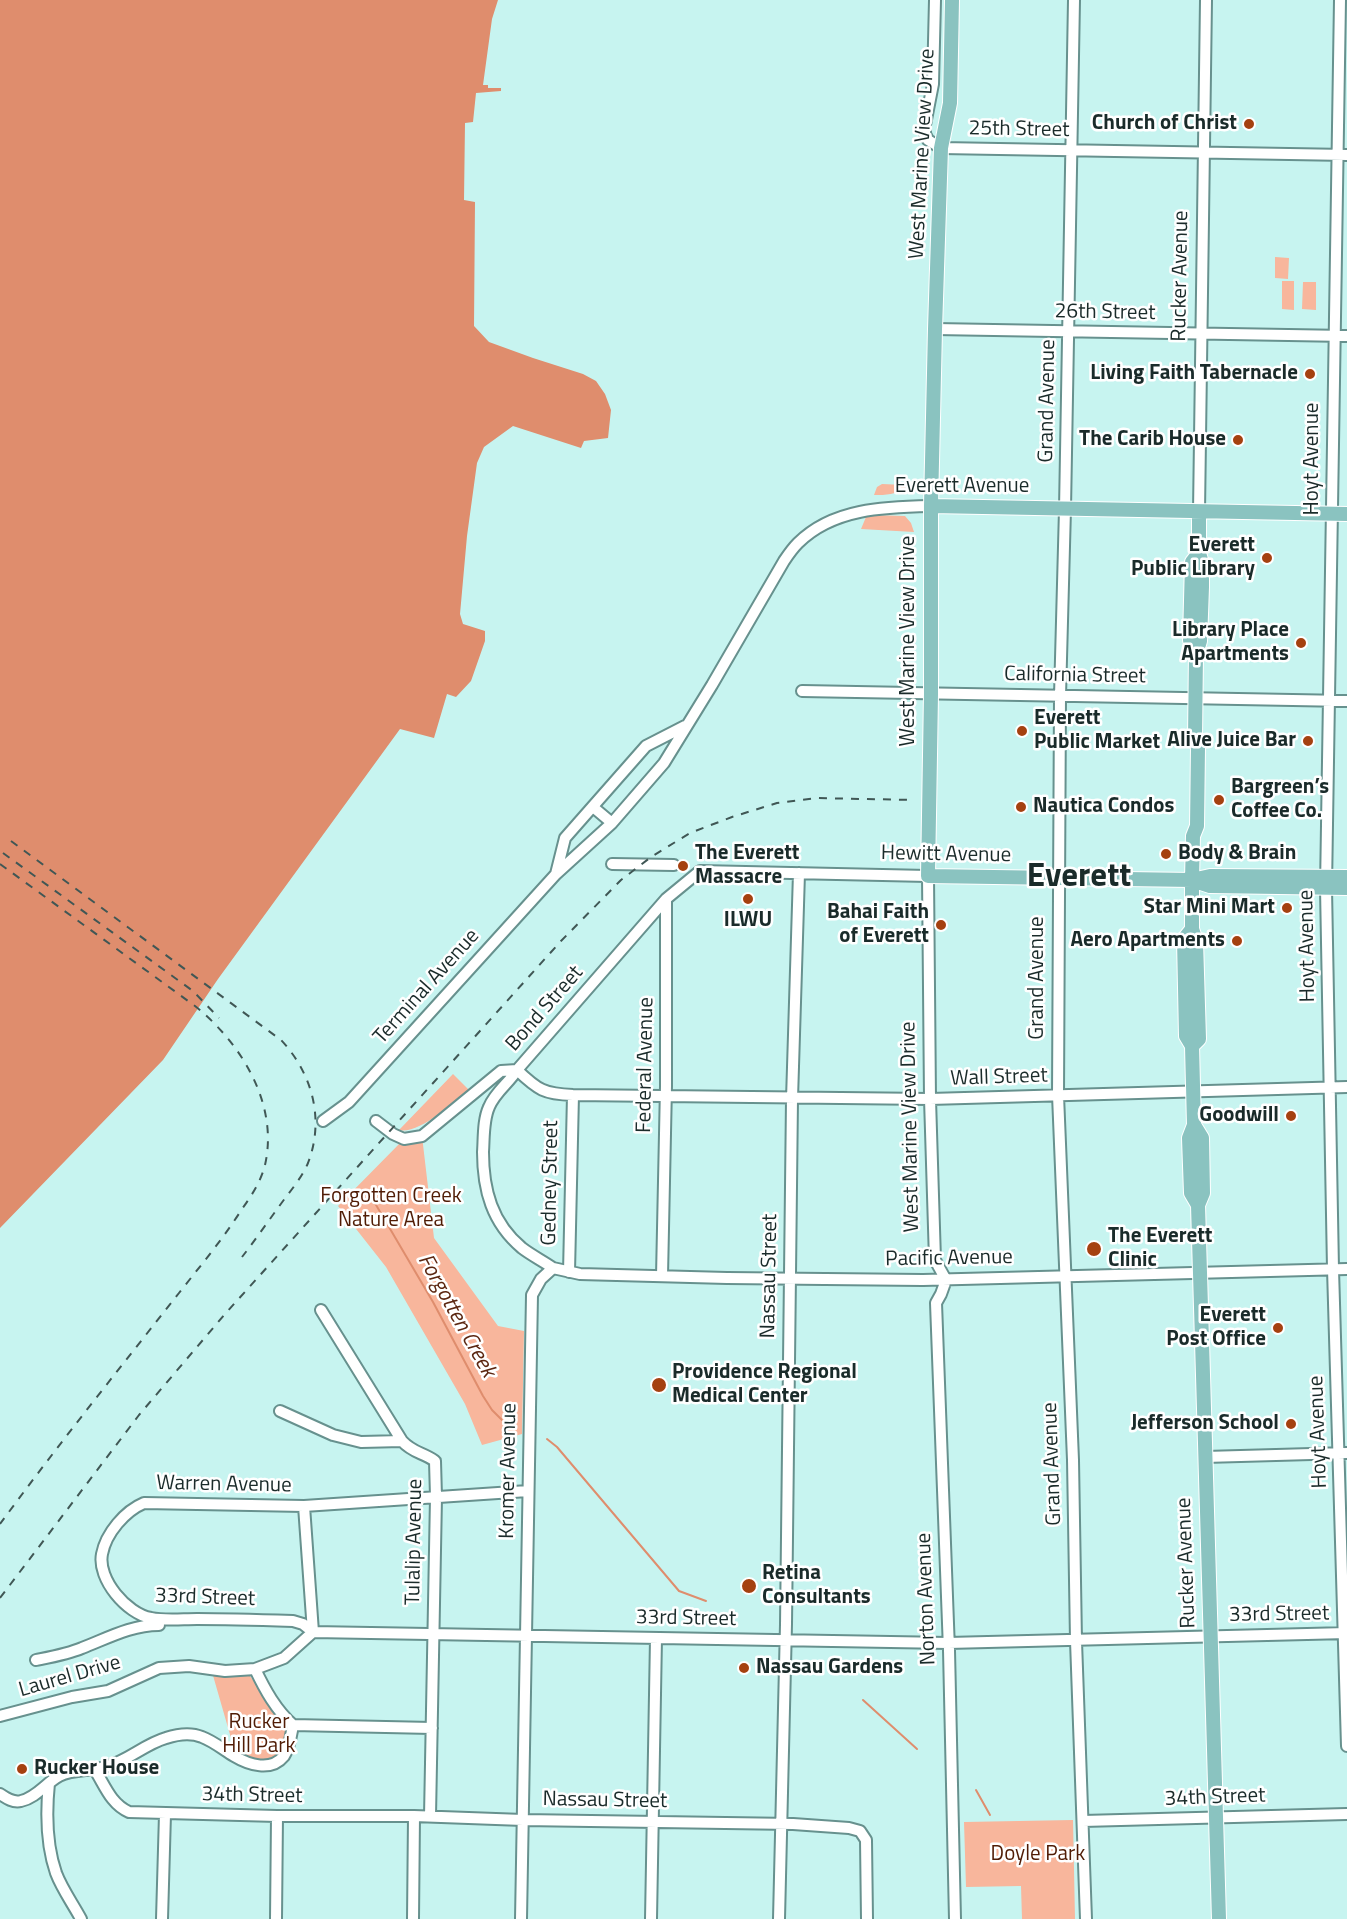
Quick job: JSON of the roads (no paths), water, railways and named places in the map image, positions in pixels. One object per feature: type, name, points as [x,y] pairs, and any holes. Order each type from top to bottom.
[{"type":"main road","name":"West Marine View Drive","points":[[928,876],[935,330],[941,148],[950,103],[952,0]]},
{"type":"main road","name":"Everett Avenue","points":[[931,506],[1347,514]]},
{"type":"main road","name":"Rucker Avenue","points":[[1199,512],[1199,553],[1202,562],[1200,641],[1196,654],[1195,738],[1189,748],[1188,775],[1188,826],[1193,836],[1192,929],[1184,939],[1186,1036],[1192,1046],[1194,1125],[1202,1138],[1203,1193],[1198,1205],[1219,1919]]},
{"type":"main road","name":"Hewitt Avenue","points":[[928,876],[1192,880],[1210,876],[1327,883],[1347,888]]},
{"type":"main road","name":"Hewitt Avenue","points":[[1327,883],[1347,877]]},
{"type":"street","points":[[934,0],[933,84],[925,126],[928,140],[941,148]]},
{"type":"street","name":"Grand Avenue","points":[[1074,0],[1060,696],[1058,1095],[1073,1460],[1076,1641],[1086,1919]]},
{"type":"street","name":"Rucker Avenue","points":[[1199,512],[1206,0]]},
{"type":"street","name":"Hoyt Avenue","points":[[1340,0],[1342,155],[1333,336],[1327,883],[1333,1269],[1343,1453],[1347,1746]]},
{"type":"street","name":"25th Street","points":[[941,148],[1342,155]]},
{"type":"street","name":"26th Street","points":[[935,330],[1347,336]]},
{"type":"street","name":"Everett Avenue","points":[[686,725],[712,685],[783,561],[798,542],[839,517],[880,508],[931,506]]},
{"type":"street","name":"California Street","points":[[802,691],[1347,701]]},
{"type":"street","name":"Terminal Avenue","points":[[556,874],[565,838],[646,746],[686,725]]},
{"type":"street","name":"Terminal Avenue","points":[[323,1121],[349,1102],[556,874],[612,822],[664,763],[686,725]]},
{"type":"street","points":[[593,807],[612,822]]},
{"type":"street","points":[[612,864],[674,865]]},
{"type":"street","name":"Hewitt Avenue","points":[[666,899],[700,871],[928,876]]},
{"type":"street","name":"Nassau Street","points":[[779,1919],[786,1641],[789,1279],[799,873]]},
{"type":"street","name":"West Marine View Drive","points":[[928,876],[930,1099],[935,1260],[946,1280]]},
{"type":"street","name":"Bond Street","points":[[376,1122],[404,1139],[422,1136],[501,1071],[517,1070],[666,899]]},
{"type":"street","name":"Federal Avenue","points":[[662,1276],[666,899]]},
{"type":"street","points":[[517,1070],[496,1094],[488,1108],[484,1135],[485,1183],[491,1206],[503,1229],[524,1249],[553,1268]]},
{"type":"street","name":"Wall Street","points":[[517,1070],[542,1091],[573,1095],[930,1099],[1347,1087]]},
{"type":"street","name":"Gedney Street","points":[[569,1272],[573,1095]]},
{"type":"street","name":"Pacific Avenue","points":[[553,1268],[580,1274],[946,1280],[1347,1269]]},
{"type":"street","name":"Kromer Avenue","points":[[521,1919],[532,1295],[541,1279],[553,1268]]},
{"type":"street","name":"Norton Avenue","points":[[946,1280],[936,1303],[955,1919]]},
{"type":"street","name":"Tulalip Avenue","points":[[321,1310],[402,1441],[411,1451],[426,1455],[435,1461],[430,1816]]},
{"type":"street","points":[[280,1411],[333,1436],[361,1442],[402,1441]]},
{"type":"street","points":[[1205,1457],[1343,1453]]},
{"type":"street","points":[[313,1632],[304,1506],[528,1491]]},
{"type":"street","name":"Warren Avenue","points":[[138,1612],[122,1602],[110,1587],[100,1563],[102,1550],[114,1528],[132,1508],[144,1503],[304,1506]]},
{"type":"street","name":"33rd Street","points":[[138,1612],[152,1618],[293,1621],[303,1624]]},
{"type":"street","points":[[36,1660],[80,1649],[114,1633],[143,1625],[290,1626],[303,1624],[313,1632]]},
{"type":"street","name":"33rd Street","points":[[313,1632],[948,1643],[1345,1633]]},
{"type":"street","name":"Laurel Drive","points":[[0,1716],[72,1697],[108,1691],[159,1668],[189,1666],[225,1671],[255,1669],[284,1658],[313,1632]]},
{"type":"street","points":[[651,1919],[656,1638]]},
{"type":"street","points":[[255,1669],[274,1703],[293,1725],[432,1728]]},
{"type":"street","points":[[0,1794],[19,1802],[30,1798],[61,1775],[74,1770],[95,1770],[112,1765],[152,1743],[166,1738],[192,1734],[203,1737],[237,1758],[252,1764],[267,1766],[284,1755],[293,1725]]},
{"type":"street","name":"34th Street","points":[[95,1770],[113,1801],[129,1812],[278,1816],[430,1816]]},
{"type":"street","points":[[49,1783],[46,1808],[56,1874],[81,1919]]},
{"type":"street","points":[[162,1919],[165,1814]]},
{"type":"street","name":"34th Street","points":[[1083,1821],[1347,1814]]},
{"type":"street","points":[[276,1919],[278,1816]]},
{"type":"street","points":[[413,1919],[414,1816]]},
{"type":"street","name":"Nassau Street","points":[[430,1816],[523,1820],[780,1824],[849,1828],[860,1832],[866,1840],[867,1919]]},
{"type":"waterway","name":"Forgotten Creek","points":[[369,1193],[433,1302],[483,1396],[502,1420]]},
{"type":"waterway","name":"Forgotten Creek","points":[[547,1439],[557,1447],[679,1591],[706,1601]]},
{"type":"waterway","name":"Forgotten Creek","points":[[863,1700],[917,1749]]},
{"type":"waterway","name":"Forgotten Creek","points":[[976,1790],[990,1815]]},
{"type":"railway","points":[[0,1598],[139,1415],[225,1314],[561,941],[621,880],[651,857],[690,833],[777,803],[816,798],[914,800]]},
{"type":"railway","points":[[11,841],[281,1040],[301,1067],[308,1082],[315,1113],[313,1146],[308,1163],[297,1183],[242,1257]]},
{"type":"railway","points":[[3,853],[193,991],[219,1018]]},
{"type":"railway","points":[[0,864],[195,1006],[212,1021],[241,1056],[252,1076],[261,1098],[268,1142],[265,1165],[259,1182],[227,1231],[0,1524]]},
{"type":"place","name":"Church of Christ","points":[[1249,124]]},
{"type":"place","name":"Living Faith Tabernacle","points":[[1310,374]]},
{"type":"place","name":"The Carib House","points":[[1238,440]]},
{"type":"place","name":"Everett Public Library","points":[[1267,558]]},
{"type":"place","name":"Library Place Apartments","points":[[1301,643]]},
{"type":"place","name":"Everett Public Market","points":[[1022,731]]},
{"type":"place","name":"Alive Juice Bar","points":[[1308,741]]},
{"type":"place","name":"Bargreen’s Coffee Co.","points":[[1219,800]]},
{"type":"place","name":"Nautica Condos","points":[[1021,807]]},
{"type":"place","name":"Body & Brain","points":[[1166,854]]},
{"type":"place","name":"The Everett Massacre","points":[[683,866]]},
{"type":"place","name":"ILWU","points":[[748,899]]},
{"type":"place","name":"Star Mini Mart","points":[[1287,908]]},
{"type":"place","name":"Bahai Faith of Everett","points":[[941,925]]},
{"type":"place","name":"Aero Apartments","points":[[1237,941]]},
{"type":"place","name":"Goodwill","points":[[1291,1116]]},
{"type":"place","name":"The Everett Clinic","points":[[1094,1249]]},
{"type":"place","name":"Everett Post Office","points":[[1278,1328]]},
{"type":"place","name":"Providence Regional Medical Center","points":[[659,1385]]},
{"type":"place","name":"Jefferson School","points":[[1291,1424]]},
{"type":"place","name":"Retina Consultants","points":[[749,1586]]},
{"type":"place","name":"Nassau Gardens","points":[[744,1668]]},
{"type":"place","name":"Rucker House","points":[[22,1769]]},
{"type":"district","name":"Everett","points":[[1079,878]]},
{"type":"park label","name":"Forgotten Creek Nature Area","points":[[391,1209]]},
{"type":"park label","name":"Rucker Hill Park","points":[[259,1735]]},
{"type":"park label","name":"Doyle Park","points":[[1038,1855]]}]
